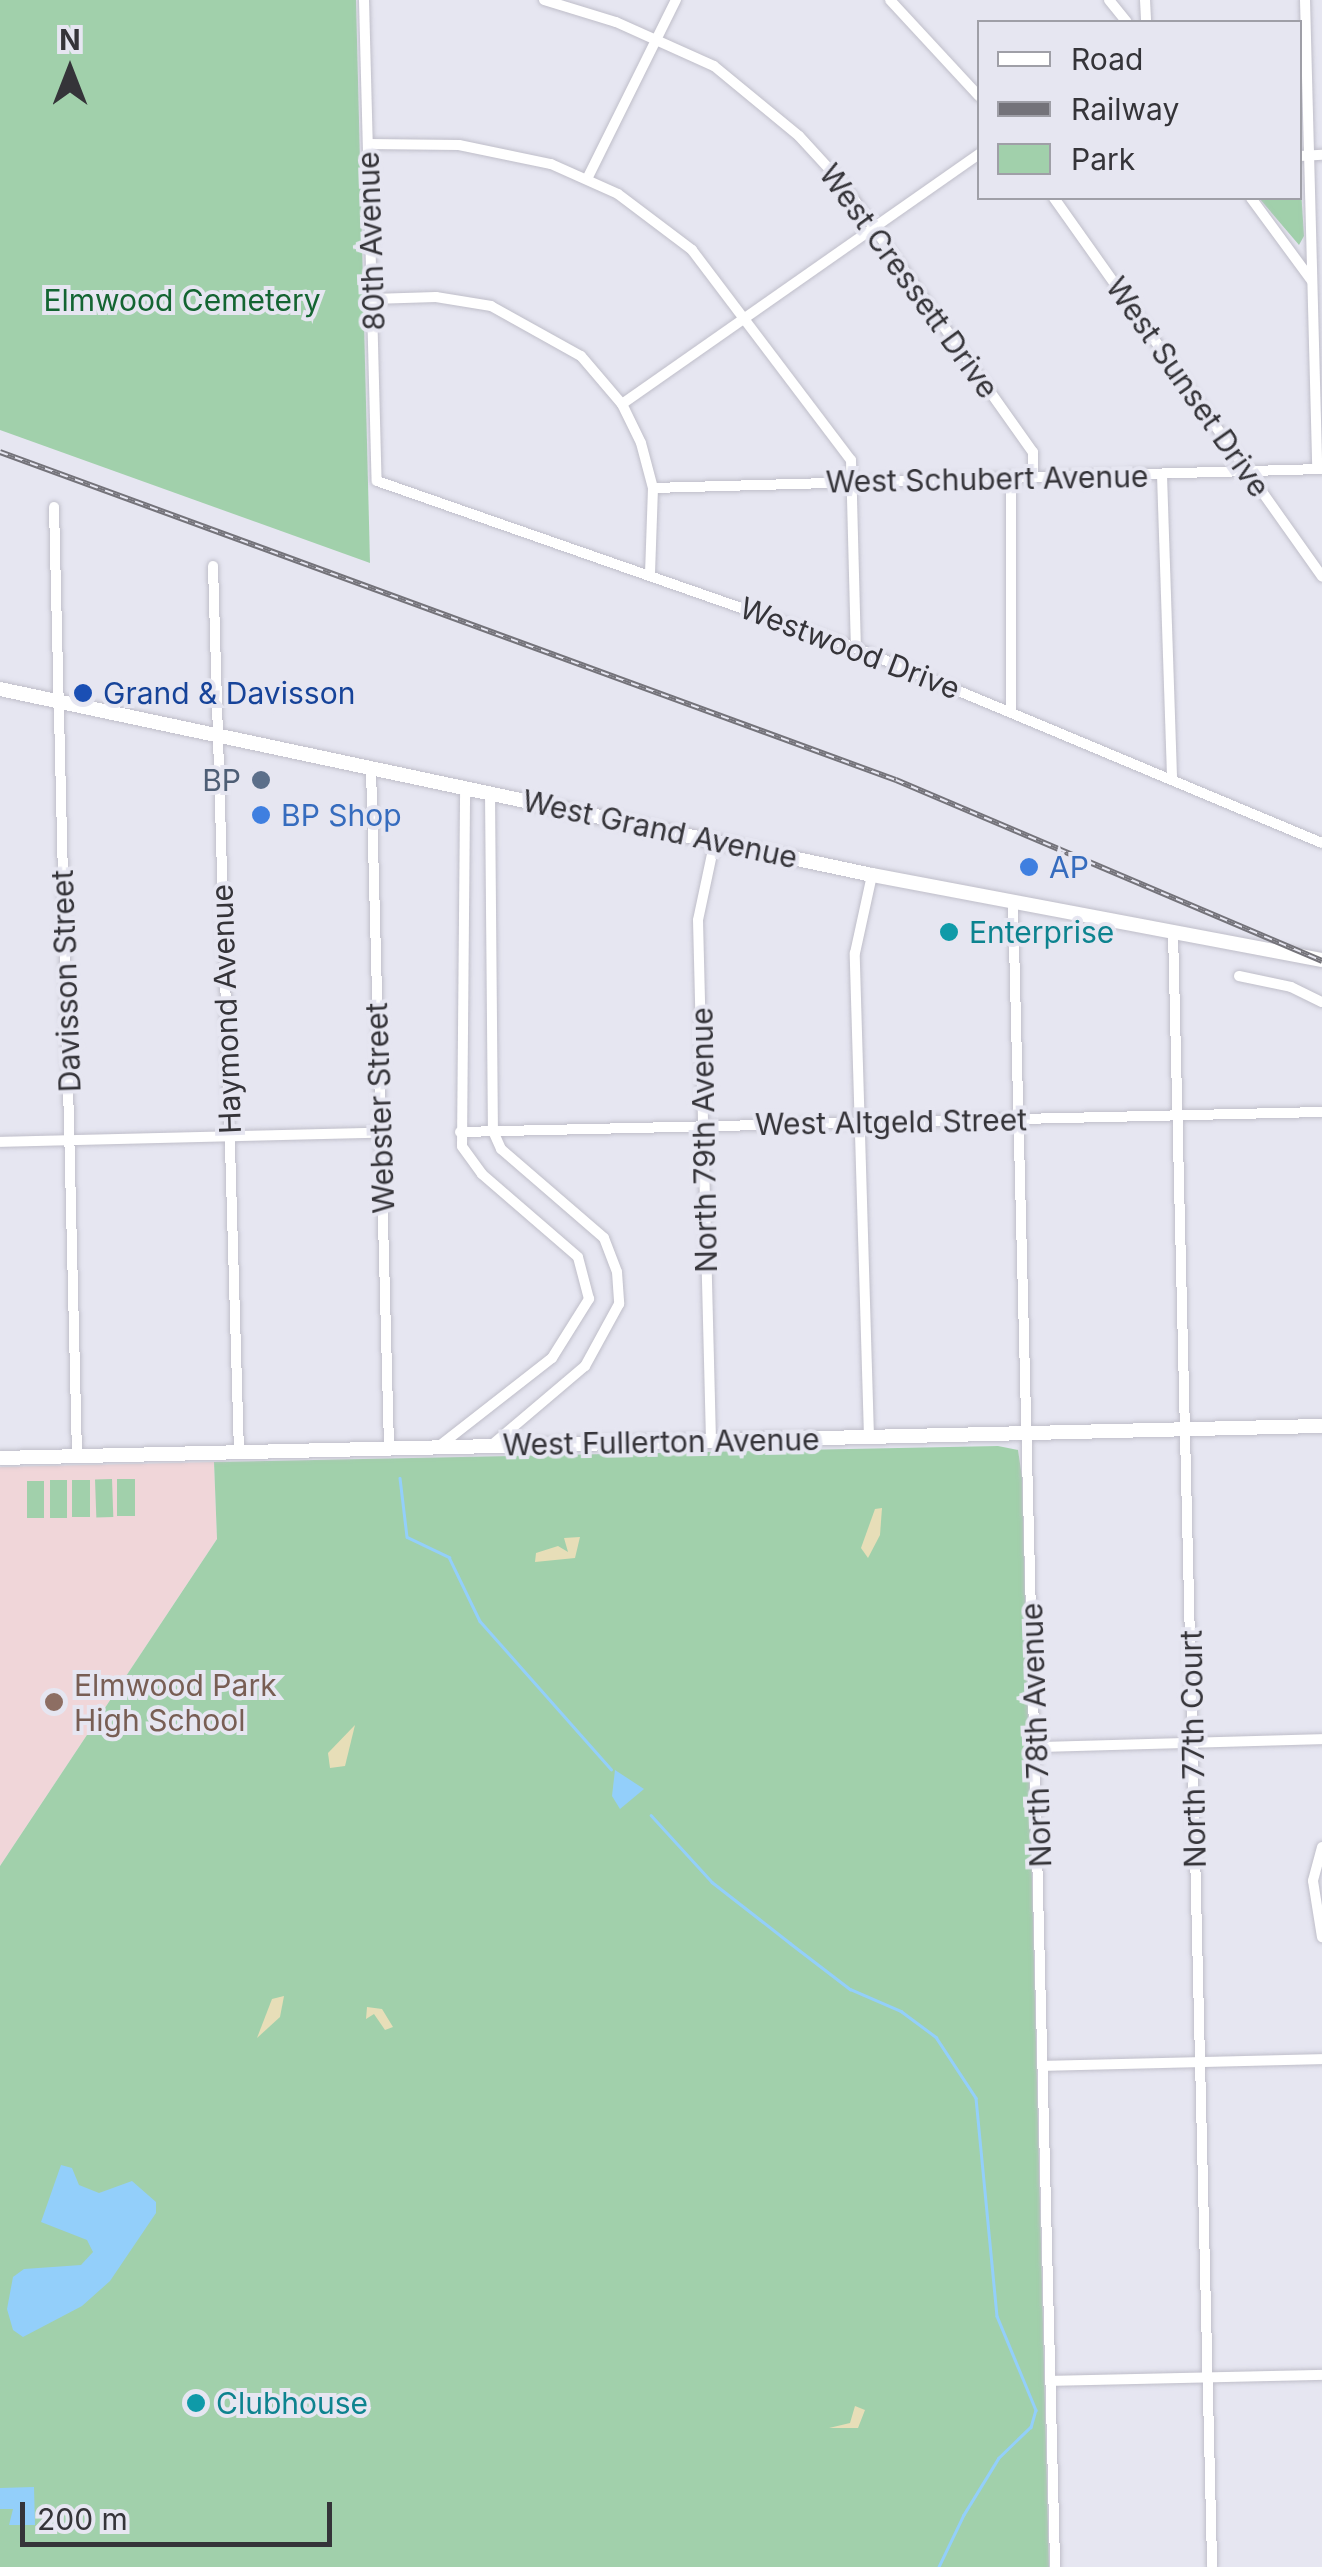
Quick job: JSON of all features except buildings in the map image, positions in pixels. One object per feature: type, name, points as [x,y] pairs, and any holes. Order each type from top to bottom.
[{"type":"main road","name":"West Grand Avenue","points":[[0,689],[872,875],[1322,960]]},
{"type":"main road","name":"West Fullerton Avenue","points":[[0,1458],[1322,1426]]},
{"type":"street","name":"80th Avenue","points":[[364,0],[377,482]]},
{"type":"street","name":"West Cressett Drive","points":[[544,0],[657,39],[746,88],[824,162],[1033,452],[1034,476]]},
{"type":"street","points":[[588,178],[676,0]]},
{"type":"street","points":[[890,0],[977,93]]},
{"type":"street","points":[[1109,0],[1124,20]]},
{"type":"street","points":[[1305,0],[1304,156],[1320,469]]},
{"type":"street","points":[[368,144],[496,149],[588,178],[679,238],[748,316],[850,460],[854,480],[856,648]]},
{"type":"street","points":[[622,404],[977,156]]},
{"type":"street","points":[[1304,156],[1322,156]]},
{"type":"street","name":"West Sunset Drive","points":[[1055,200],[1322,577]]},
{"type":"street","points":[[1251,200],[1312,282]]},
{"type":"street","points":[[372,299],[454,298],[514,315],[581,356],[622,404],[653,488],[650,574]]},
{"type":"street","name":"West Schubert Avenue","points":[[653,488],[1320,469]]},
{"type":"street","points":[[1162,475],[1172,780]]},
{"type":"street","points":[[1011,476],[1011,710]]},
{"type":"street","name":"Westwood Drive","points":[[377,482],[856,648],[1319,840]]},
{"type":"street","name":"Davisson Street","points":[[54,507],[77,1456]]},
{"type":"street","name":"Haymond Avenue","points":[[213,566],[239,1452]]},
{"type":"street","name":"Webster Street","points":[[371,768],[389,1448]]},
{"type":"street","points":[[438,1447],[552,1358],[589,1298],[578,1257],[482,1174],[467,1158],[460,1132],[465,788]]},
{"type":"street","points":[[490,793],[493,1131],[501,1148],[604,1238],[617,1272],[619,1304],[585,1366],[491,1446]]},
{"type":"street","name":"North 79th Avenue","points":[[712,1441],[698,920],[715,840]]},
{"type":"street","points":[[869,1437],[856,953],[872,875]]},
{"type":"street","name":"North 78th Avenue","points":[[1014,903],[1055,2567]]},
{"type":"street","name":"North 77th Court","points":[[1173,931],[1212,2567]]},
{"type":"street","points":[[1239,976],[1291,987],[1322,1002]]},
{"type":"street","name":"West Altgeld Street","points":[[460,1132],[1322,1112]]},
{"type":"street","points":[[0,1142],[380,1133]]},
{"type":"street","points":[[1037,1747],[1322,1739]]},
{"type":"street","points":[[1322,1847],[1314,1881],[1322,1937]]},
{"type":"street","points":[[1044,2066],[1322,2059]]},
{"type":"street","points":[[1051,2382],[1322,2375]]},
{"type":"shaded area","name":"Elmwood Park High School","points":[[214,1462],[217,1539],[0,1866],[0,1467]]},
{"type":"green space","name":"Elmwood Cemetery","points":[[0,0],[356,0],[370,563],[0,430]]},
{"type":"green space","points":[[1261,200],[1302,200],[1304,236],[1299,245]]},
{"type":"green space","points":[[998,1446],[1018,1450],[1022,1477],[1049,2567],[0,2567],[0,1866],[217,1539],[214,1462]]},
{"type":"green space","points":[[112,1479],[113,1517],[96,1518],[95,1480]]},
{"type":"green space","points":[[117,1479],[135,1479],[135,1516],[117,1516]]},
{"type":"green space","points":[[50,1480],[67,1480],[67,1518],[50,1518]]},
{"type":"green space","points":[[72,1480],[90,1480],[90,1517],[72,1517]]},
{"type":"green space","points":[[27,1481],[44,1481],[44,1518],[27,1518]]},
{"type":"sand","points":[[882,1508],[880,1535],[868,1558],[861,1548],[875,1509]]},
{"type":"sand","points":[[580,1537],[575,1558],[535,1562],[536,1553],[558,1546],[568,1552],[564,1538]]},
{"type":"sand","points":[[355,1725],[345,1766],[330,1768],[328,1753]]},
{"type":"sand","points":[[284,1996],[280,2017],[257,2038],[272,1999]]},
{"type":"sand","points":[[367,2007],[382,2009],[393,2027],[385,2030],[374,2014],[366,2019]]},
{"type":"sand","points":[[855,2406],[865,2410],[858,2428],[829,2428],[850,2423]]},
{"type":"water","points":[[615,1770],[644,1789],[620,1809],[612,1796]]},
{"type":"water","points":[[61,2165],[72,2168],[79,2185],[99,2193],[132,2181],[156,2202],[156,2213],[110,2281],[82,2306],[23,2337],[13,2330],[7,2309],[13,2277],[24,2269],[81,2265],[93,2252],[87,2240],[41,2222]]},
{"type":"water","points":[[34,2487],[35,2525],[9,2525],[13,2509],[0,2509],[0,2488]]},
{"type":"waterway","points":[[400,1478],[407,1537],[449,1557],[480,1621],[611,1769]]},
{"type":"waterway","points":[[651,1815],[712,1882],[790,1943],[850,1989],[901,2011],[936,2037],[976,2098],[997,2316],[1036,2410],[1031,2427],[999,2458],[964,2515],[939,2567]]},
{"type":"railway","points":[[0,452],[896,780],[1322,961]]},
{"type":"place","name":"Grand & Davisson","points":[[83,693]]},
{"type":"place","name":"BP","points":[[261,780]]},
{"type":"place","name":"BP Shop","points":[[261,815]]},
{"type":"place","name":"AP","points":[[1029,867]]},
{"type":"place","name":"Enterprise","points":[[949,932]]},
{"type":"place","name":"Elmwood Park High School","points":[[54,1702]]},
{"type":"place","name":"Clubhouse","points":[[196,2403]]}]
